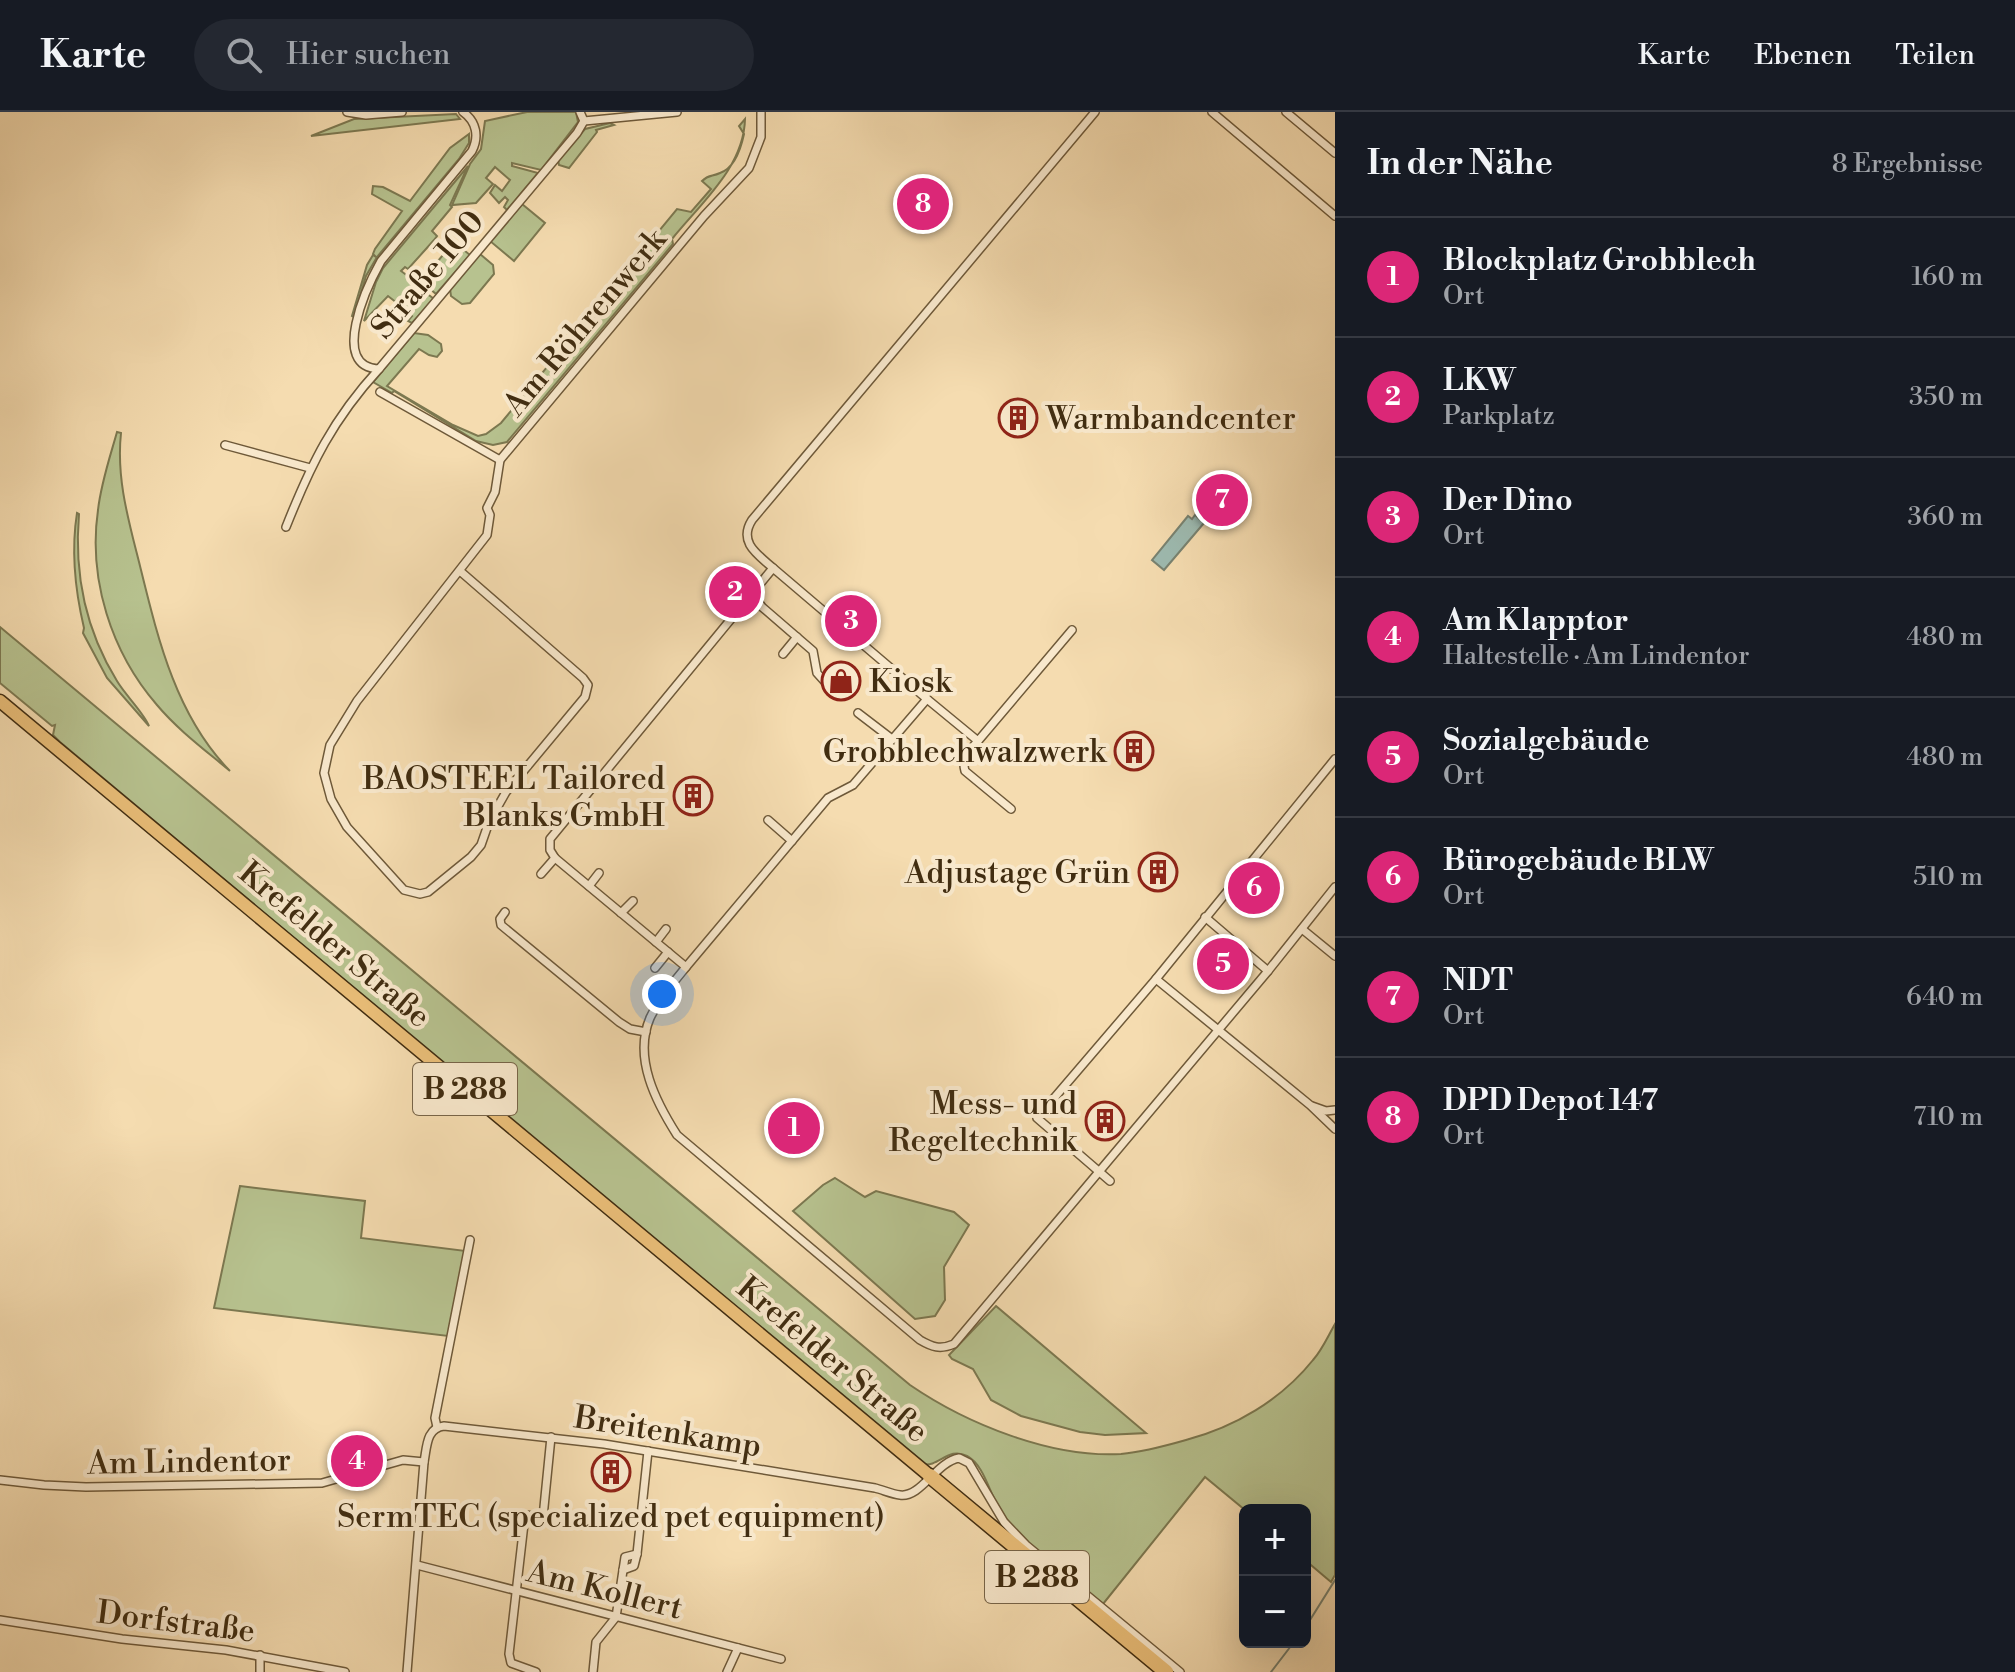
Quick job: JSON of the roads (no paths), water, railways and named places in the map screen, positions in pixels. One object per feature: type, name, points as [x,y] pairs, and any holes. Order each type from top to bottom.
[{"type":"highway","name":"Krefelder Straße","points":[[927,1479],[1151,1672]]},
{"type":"highway","name":"Krefelder Straße","points":[[927,1479],[1166,1672]]},
{"type":"main road","name":"Krefelder Straße","points":[[0,701],[927,1479]]},
{"type":"main road","name":"Krefelder Straße","points":[[0,712],[927,1479]]},
{"type":"street","points":[[347,112],[366,115],[402,112]]},
{"type":"street","name":"Straße 100","points":[[463,112],[474,124],[477,134],[472,151],[381,261],[371,280],[353,336],[353,347],[363,365],[379,369],[584,121]]},
{"type":"street","points":[[580,112],[584,121],[677,112]]},
{"type":"street","name":"Am Röhrenwerk","points":[[460,571],[588,685],[585,697],[506,792],[481,845],[471,857],[428,892],[413,894],[395,882],[347,827],[331,799],[324,773],[330,745],[357,701],[487,535],[490,515],[487,508],[495,492],[500,460],[704,216],[749,168],[761,137],[761,112]]},
{"type":"street","points":[[978,741],[752,549],[746,538],[747,528],[1095,112]]},
{"type":"street","points":[[1212,112],[1335,216]]},
{"type":"street","points":[[1286,112],[1335,153]]},
{"type":"street","points":[[286,527],[310,468],[339,417],[379,369]]},
{"type":"street","points":[[380,392],[500,460]]},
{"type":"street","points":[[225,445],[310,468]]},
{"type":"street","points":[[686,967],[555,858],[550,850],[550,839],[773,568]]},
{"type":"street","points":[[752,593],[762,607],[813,651],[817,673],[826,683]]},
{"type":"street","points":[[1011,809],[965,771],[965,756],[1072,630]]},
{"type":"street","points":[[783,654],[797,637]]},
{"type":"street","points":[[927,699],[853,785],[828,798],[686,967],[658,1003],[646,1032],[644,1054],[661,1109],[677,1135],[932,1347],[944,1348],[954,1344],[1335,887]]},
{"type":"street","points":[[858,713],[892,739]]},
{"type":"street","points":[[1110,1181],[1037,1118],[1156,979],[1335,759]]},
{"type":"street","points":[[768,820],[792,841]]},
{"type":"street","points":[[541,874],[555,858]]},
{"type":"street","points":[[589,886],[599,873]]},
{"type":"street","points":[[621,913],[633,901]]},
{"type":"street","points":[[505,912],[500,919],[501,925],[619,1022],[630,1029],[646,1032]]},
{"type":"street","points":[[1205,917],[1268,971]]},
{"type":"street","points":[[656,942],[666,929]]},
{"type":"street","points":[[1302,929],[1335,956]]},
{"type":"street","points":[[655,968],[668,952]]},
{"type":"street","points":[[1156,979],[1335,1129]]},
{"type":"street","points":[[619,1022],[618,1015],[622,1009]]},
{"type":"street","points":[[1310,1105],[1326,1111],[1335,1110]]},
{"type":"street","points":[[407,1672],[424,1462],[428,1438],[437,1427],[435,1418],[470,1240]]},
{"type":"street","name":"Breitenkamp","points":[[437,1427],[551,1437],[648,1451],[875,1488],[900,1495],[909,1495],[953,1459],[959,1458],[969,1463],[1004,1522],[1026,1545],[1180,1672]]},
{"type":"street","points":[[536,1672],[511,1663],[509,1654],[525,1515],[543,1517],[551,1437]]},
{"type":"street","points":[[593,1672],[596,1642],[616,1617],[625,1557],[637,1554],[648,1451]]},
{"type":"street","name":"Am Lindentor","points":[[0,1480],[86,1487],[322,1483],[403,1460],[424,1462]]},
{"type":"street","name":"Am Kollert","points":[[417,1565],[781,1659]]},
{"type":"street","name":"Dorfstraße","points":[[0,1620],[122,1639],[260,1655],[345,1672]]},
{"type":"street","points":[[727,1672],[738,1648]]},
{"type":"street","points":[[260,1655],[260,1672]]},
{"type":"water","points":[[1195,515],[1204,523],[1164,570],[1152,560],[1188,516],[1192,519]]},
{"type":"waterway","points":[[1311,1618],[1335,1580]]},
{"type":"waterway","points":[[1271,1672],[1289,1648]]},
{"type":"place","name":"DPD Depot 147","points":[[923,204]]},
{"type":"place","name":"Warmbandcenter","points":[[1018,418]]},
{"type":"place","name":"NDT","points":[[1222,500]]},
{"type":"place","name":"LKW","points":[[735,592]]},
{"type":"place","name":"Der Dino","points":[[851,621]]},
{"type":"place","name":"Kiosk","points":[[841,681]]},
{"type":"place","name":"Grobblechwalzwerk","points":[[1134,751]]},
{"type":"place","name":"BAOSTEEL Tailored Blanks GmbH","points":[[693,796]]},
{"type":"place","name":"Adjustage Grün","points":[[1158,872]]},
{"type":"place","name":"Bürogebäude BLW","points":[[1254,888]]},
{"type":"place","name":"Sozialgebäude","points":[[1223,964]]},
{"type":"place","name":"Mess- und Regeltechnik","points":[[1105,1121]]},
{"type":"place","name":"Blockplatz Grobblech","points":[[794,1128]]},
{"type":"place","name":"Am Klapptor","points":[[357,1461]]},
{"type":"place","name":"SermTEC (specialized pet equipment)","points":[[611,1472]]}]
